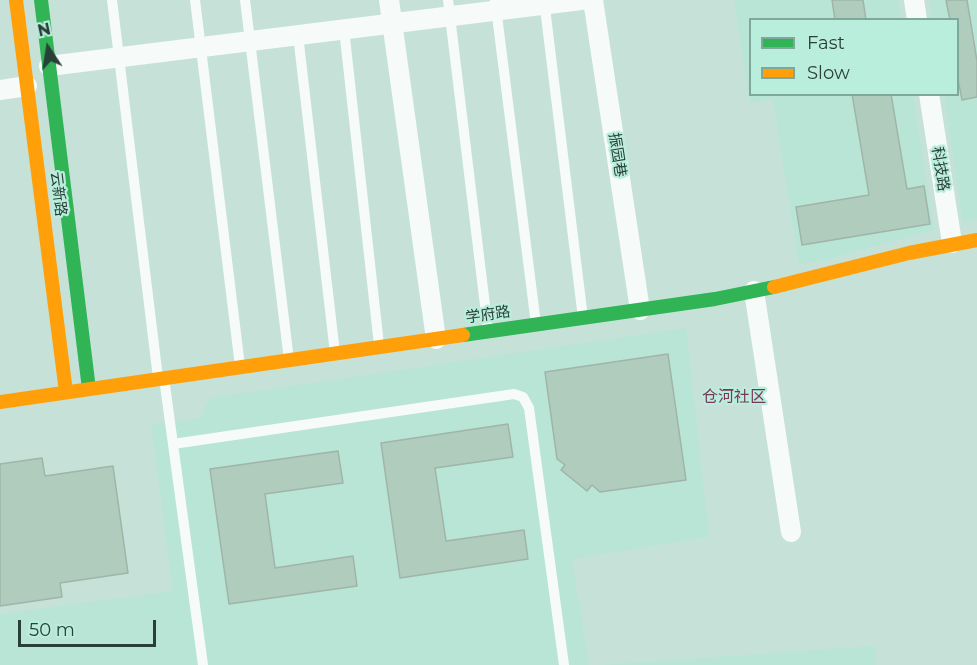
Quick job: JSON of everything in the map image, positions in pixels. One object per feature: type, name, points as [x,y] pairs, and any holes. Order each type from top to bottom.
[{"type":"street","name":"云新路","points":[[16,0],[66,392]]},
{"type":"street","name":"云新路","points":[[41,0],[89,389]]},
{"type":"street","points":[[389,0],[436,339]]},
{"type":"street","points":[[49,66],[393,24],[449,8],[580,0]]},
{"type":"street","name":"振园巷","points":[[593,0],[640,310]]},
{"type":"street","points":[[914,0],[917,18]]},
{"type":"street","points":[[0,90],[27,86]]},
{"type":"street","name":"科技路","points":[[929,96],[952,243]]},
{"type":"street","name":"学府路","points":[[0,402],[715,299],[952,243],[977,240]]},
{"type":"street","points":[[754,291],[791,532]]},
{"type":"lane","points":[[112,0],[161,378],[173,444],[202,665]]},
{"type":"lane","points":[[195,0],[240,367]]},
{"type":"lane","points":[[245,0],[289,360]]},
{"type":"lane","points":[[544,2],[583,318]]},
{"type":"lane","points":[[496,5],[536,325]]},
{"type":"lane","points":[[449,8],[488,331]]},
{"type":"lane","points":[[344,29],[380,347]]},
{"type":"lane","points":[[298,35],[335,353]]},
{"type":"lane","points":[[173,444],[514,394],[523,397],[529,408],[564,665]]},
{"type":"shaded area","points":[[734,0],[898,0],[901,18],[749,18],[749,96],[913,96],[934,230],[824,260],[799,264],[773,100],[750,103]]},
{"type":"shaded area","points":[[929,0],[977,0],[977,220],[963,222],[944,96],[959,96],[959,18],[932,18]]},
{"type":"shaded area","points":[[686,328],[709,537],[572,559],[589,665],[0,665],[0,614],[173,591],[151,424],[200,418],[210,398]]},
{"type":"shaded area","points":[[875,646],[876,665],[601,665]]},
{"type":"building","points":[[832,0],[863,0],[866,18],[835,18]]},
{"type":"building","points":[[946,0],[967,0],[977,61],[977,97],[962,100],[959,84],[959,18],[950,18]]},
{"type":"building","points":[[852,96],[891,96],[907,189],[924,186],[930,224],[802,245],[796,207],[869,195]]},
{"type":"building","points":[[668,354],[686,480],[600,492],[592,485],[587,491],[561,470],[565,465],[557,459],[545,372]]},
{"type":"building","points":[[508,424],[513,457],[435,468],[446,541],[524,530],[528,559],[400,578],[381,443]]},
{"type":"building","points":[[338,451],[343,483],[265,494],[275,568],[353,556],[357,586],[229,604],[210,469]]},
{"type":"building","points":[[42,458],[45,476],[113,466],[128,573],[60,583],[62,597],[0,606],[0,464]]},
{"type":"traffic: fast","points":[[41,0],[89,389]]},
{"type":"traffic: fast","points":[[463,335],[715,299],[774,287]]},
{"type":"traffic: slow","points":[[16,0],[66,392]]},
{"type":"traffic: slow","points":[[774,287],[909,253],[977,240]]},
{"type":"traffic: slow","points":[[0,402],[463,335]]},
{"type":"district","name":"仓河社区","points":[[734,397]]}]
